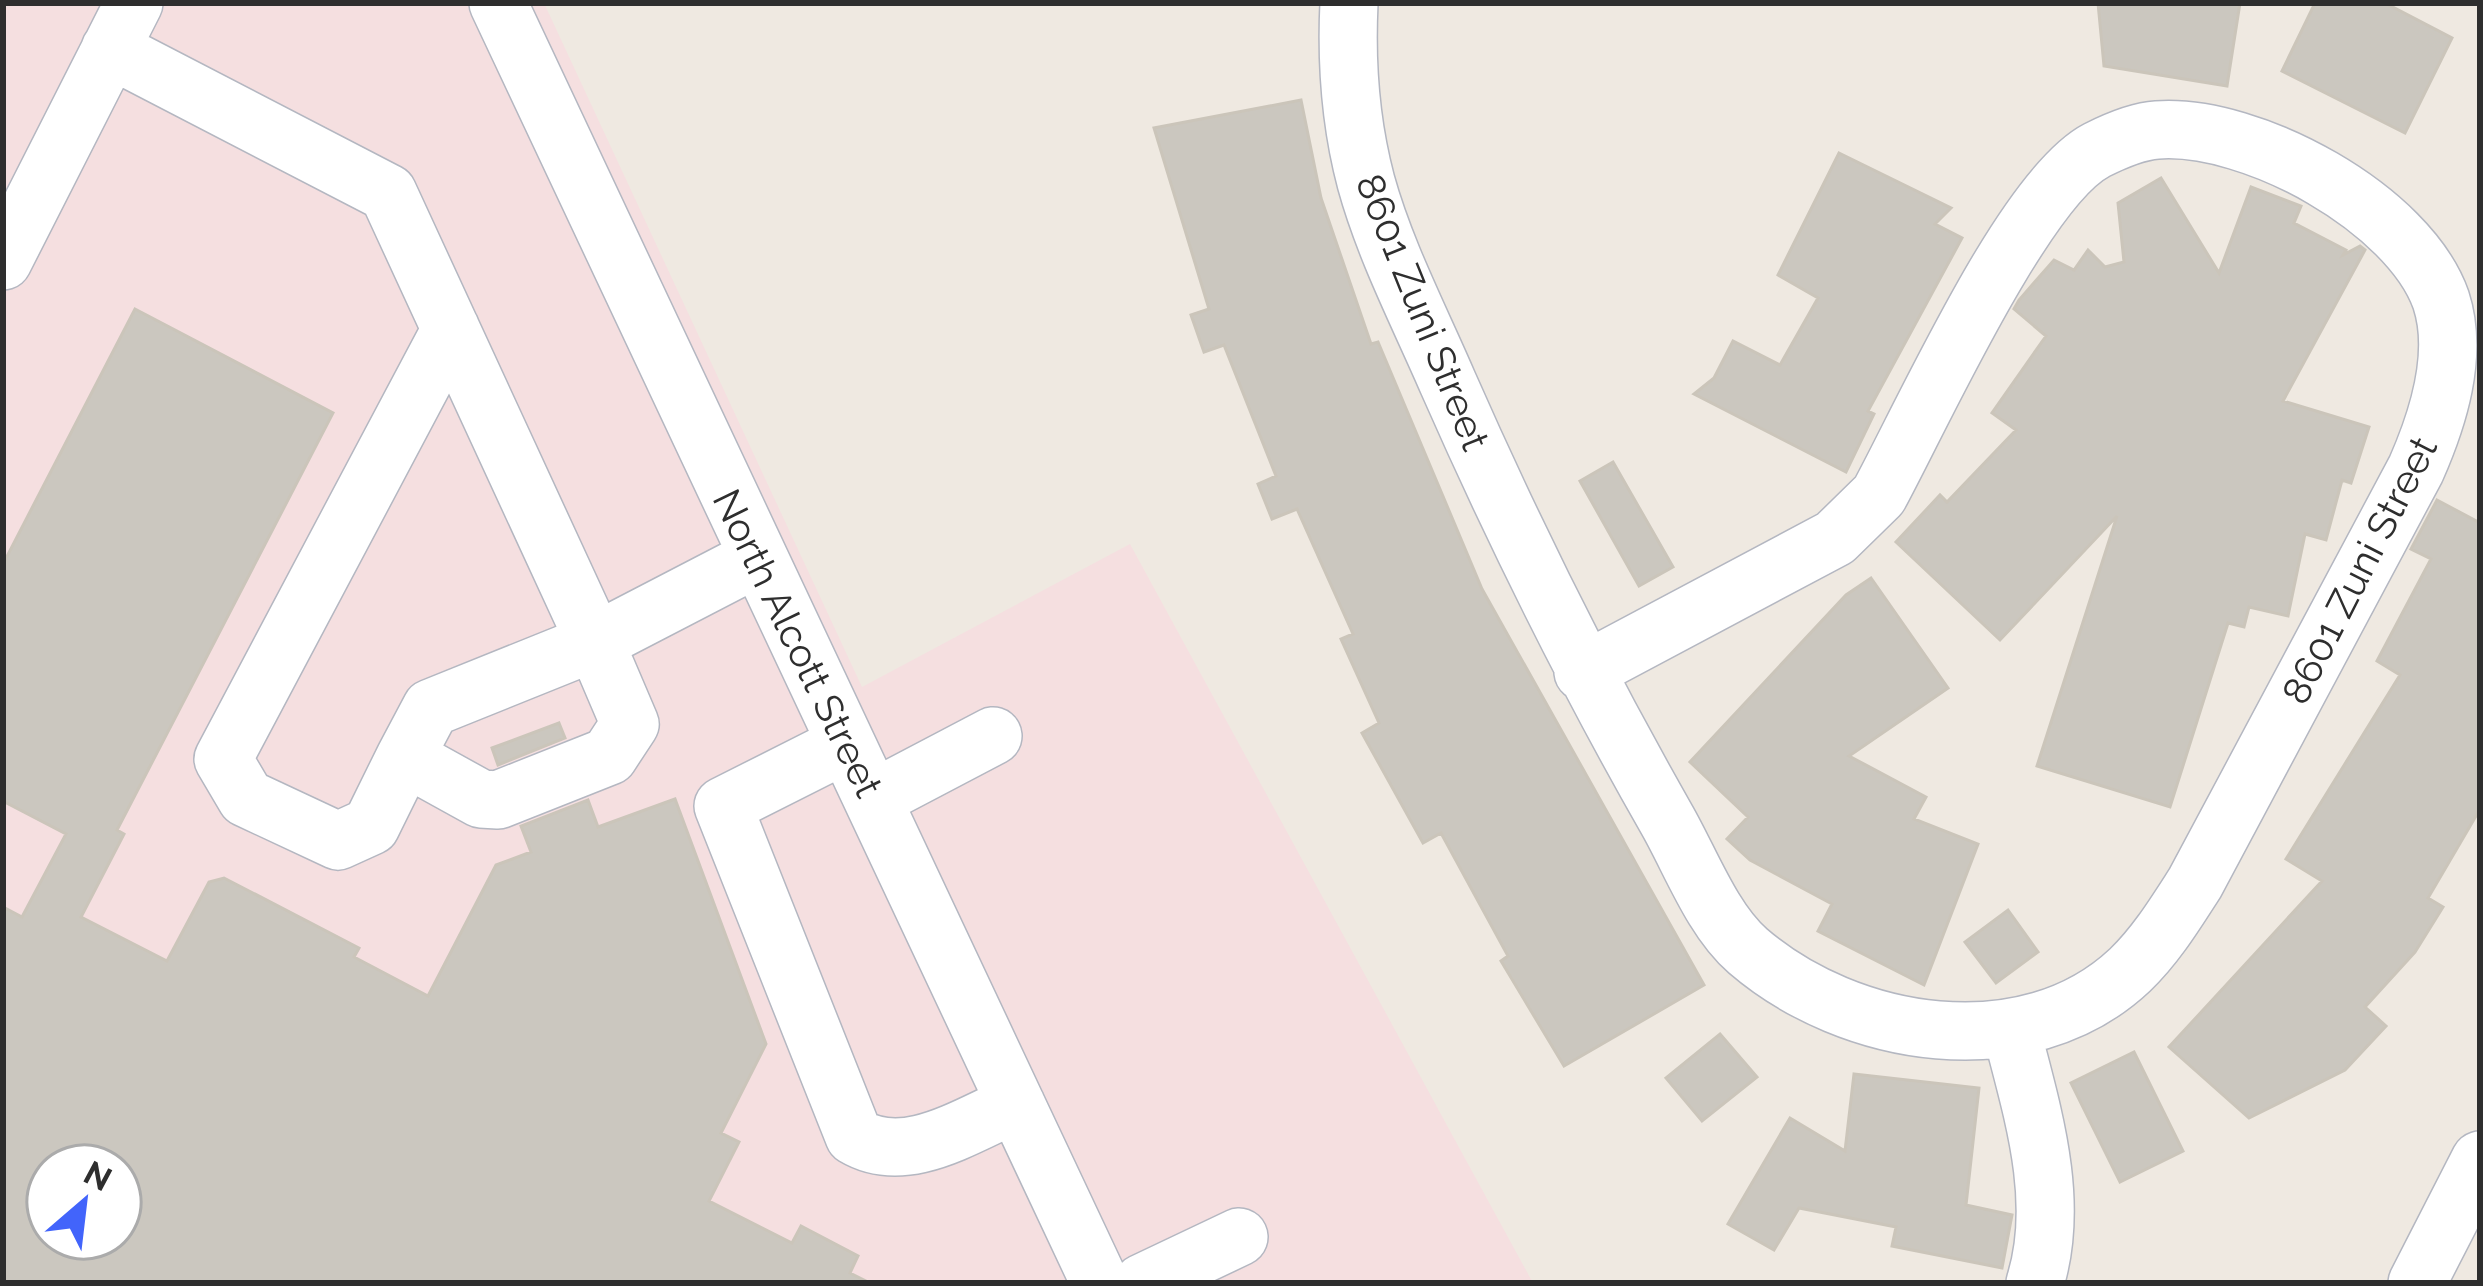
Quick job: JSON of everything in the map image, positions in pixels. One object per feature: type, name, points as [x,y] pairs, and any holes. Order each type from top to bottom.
[{"type":"street","name":"North Alcott Street","points":[[498,3],[1100,1283]]},
{"type":"street","name":"8601 Zuni Street","points":[[1349,3],[1346,58],[1367,187],[1473,439],[1583,672],[1744,948],[1827,1002],[1884,1020],[1951,1031],[2011,1030],[2090,998],[2127,973],[2159,938],[2206,863],[2416,469],[2444,378],[2443,306],[2429,273],[2391,227],[2356,199],[2224,136],[2152,130],[2096,151],[2046,193],[1879,495],[1861,517],[1834,538],[1583,672]]},
{"type":"street","points":[[3,261],[122,26],[388,193],[630,724],[609,757],[498,800],[481,799],[405,757]]},
{"type":"street","points":[[451,329],[223,759],[246,798],[338,841],[371,826],[430,708],[595,642],[757,558]]},
{"type":"street","points":[[873,799],[993,736]]},
{"type":"street","points":[[846,744],[723,806],[854,1136],[870,1146],[909,1148],[1016,1104]]},
{"type":"street","points":[[2011,1030],[2045,1185],[2044,1249],[2035,1283]]},
{"type":"street","points":[[2417,1283],[2480,1160]]},
{"type":"street","points":[[1142,1283],[1238,1237]]},
{"type":"shaded area","points":[[3,3],[544,3],[862,687],[1130,544],[1533,1283],[3,1283]]},
{"type":"building","points":[[2098,3],[2240,3],[2227,86],[2104,66]]},
{"type":"building","points":[[2315,3],[2385,3],[2452,38],[2405,133],[2282,71]]},
{"type":"building","points":[[1301,100],[1321,198],[1371,344],[1378,342],[1482,589],[1704,985],[1564,1066],[1501,961],[1508,956],[1441,833],[1423,843],[1362,733],[1379,723],[1341,639],[1353,634],[1297,509],[1272,519],[1258,484],[1276,476],[1224,345],[1204,352],[1191,315],[1209,309],[1154,128]]},
{"type":"building","points":[[1839,153],[1951,208],[1935,224],[1962,238],[1868,411],[1874,414],[1846,472],[1694,394],[1714,378],[1733,341],[1780,365],[1818,298],[1778,275]]},
{"type":"building","points":[[2161,178],[2219,273],[2251,187],[2301,206],[2294,223],[2346,250],[2343,255],[2360,246],[2365,250],[2283,401],[2369,427],[2351,483],[2342,480],[2326,540],[2305,534],[2288,616],[2249,607],[2244,627],[2228,623],[2170,807],[2037,766],[2117,516],[2000,640],[1896,542],[1940,495],[1947,502],[2016,430],[1992,413],[2046,336],[2014,309],[2019,300],[2054,260],[2074,270],[2088,250],[2105,267],[2124,262],[2118,203]]},
{"type":"building","points":[[135,309],[333,413],[117,830],[124,834],[81,917],[167,961],[209,882],[224,878],[359,948],[354,957],[428,996],[496,865],[531,852],[521,826],[588,800],[598,827],[675,799],[766,1044],[721,1133],[739,1142],[709,1201],[792,1243],[801,1226],[858,1256],[850,1273],[870,1283],[3,1283],[3,907],[22,917],[66,834],[3,801],[3,564]]},
{"type":"building","points":[[1613,462],[1673,567],[1639,586],[1580,481]]},
{"type":"building","points":[[2437,500],[2480,523],[2480,809],[2428,898],[2443,907],[2415,952],[2365,1007],[2386,1026],[2345,1070],[2249,1118],[2169,1047],[2322,881],[2286,859],[2400,675],[2377,661],[2431,559],[2411,549]]},
{"type":"building","points":[[1871,578],[1948,688],[1849,756],[1926,797],[1914,819],[1978,844],[1924,985],[1818,931],[1832,904],[1750,860],[1727,839],[1748,817],[1690,762],[1846,595]]},
{"type":"building","points":[[559,723],[565,738],[498,765],[492,748]]},
{"type":"building","points":[[2008,910],[2038,952],[1996,983],[1965,942]]},
{"type":"building","points":[[1720,1034],[1757,1077],[1702,1121],[1666,1078]]},
{"type":"building","points":[[2134,1052],[2183,1151],[2120,1182],[2071,1083]]},
{"type":"building","points":[[1854,1074],[1979,1088],[1966,1205],[2012,1215],[2002,1268],[1892,1246],[1896,1227],[1799,1208],[1774,1250],[1728,1224],[1790,1118],[1845,1151]]}]
